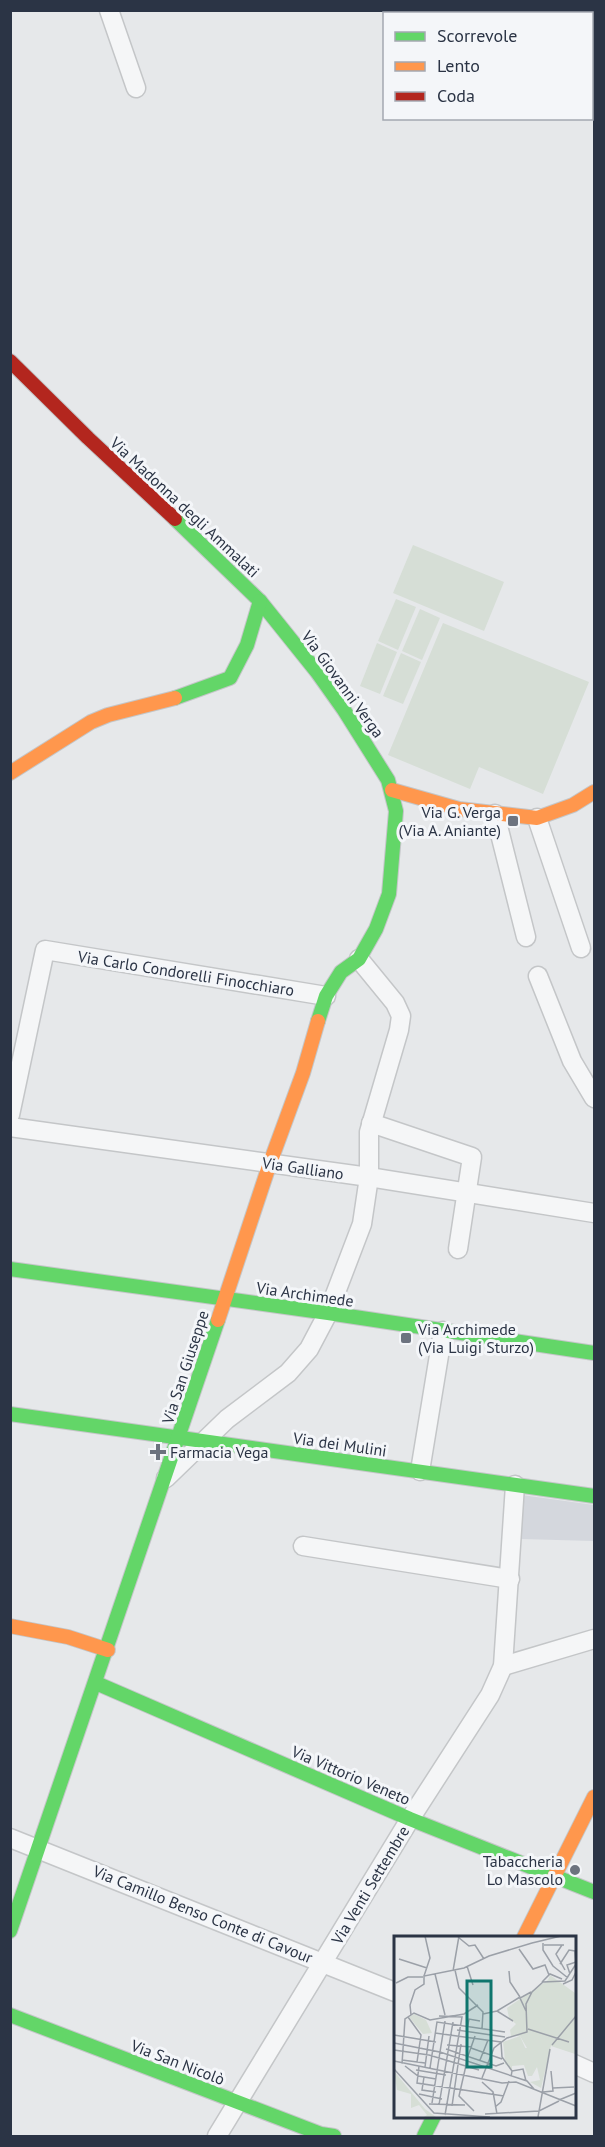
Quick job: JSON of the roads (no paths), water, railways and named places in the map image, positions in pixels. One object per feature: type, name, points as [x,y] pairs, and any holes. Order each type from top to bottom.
[{"type":"street","points":[[109,10],[136,88]]},
{"type":"street","name":"Via Madonna degli Ammalati","points":[[10,361],[260,601],[247,645],[230,678],[168,701],[100,718],[10,773]]},
{"type":"street","name":"Via Giovanni Verga","points":[[260,601],[333,693],[370,750],[392,790],[396,812]]},
{"type":"street","points":[[392,790],[459,809],[537,818],[566,808],[594,792]]},
{"type":"street","points":[[396,812],[459,809]]},
{"type":"street","name":"Via San Giuseppe","points":[[10,1931],[108,1650],[270,1163],[303,1073],[326,996],[341,972],[359,959],[376,929],[389,894],[396,812]]},
{"type":"street","points":[[495,814],[526,938]]},
{"type":"street","points":[[537,818],[581,948]]},
{"type":"street","name":"Via Carlo Condorelli Finocchiaro","points":[[10,1115],[45,950],[326,996]]},
{"type":"street","points":[[165,1479],[227,1419],[288,1372],[309,1349],[328,1313],[362,1224],[369,1177],[369,1132],[401,1016],[395,1003],[359,959]]},
{"type":"street","points":[[538,976],[572,1061],[594,1098]]},
{"type":"street","points":[[372,1123],[472,1157],[458,1249]]},
{"type":"street","name":"Via Galliano","points":[[10,1127],[369,1177],[594,1213]]},
{"type":"street","name":"Via Archimede","points":[[10,1269],[594,1353]]},
{"type":"street","points":[[420,1471],[443,1331]]},
{"type":"street","name":"Via dei Mulini","points":[[10,1414],[594,1496]]},
{"type":"street","name":"Via Venti Settembre","points":[[217,2136],[410,1819],[490,1695],[503,1666],[515,1485]]},
{"type":"street","points":[[303,1546],[510,1579]]},
{"type":"street","points":[[10,1626],[68,1637],[108,1650]]},
{"type":"street","points":[[503,1666],[594,1639]]},
{"type":"street","name":"Via Vittorio Veneto","points":[[96,1683],[410,1819],[594,1892]]},
{"type":"street","points":[[525,1936],[594,1797]]},
{"type":"street","name":"Via Camillo Benso Conte di Cavour","points":[[10,1838],[394,1992]]},
{"type":"street","name":"Via San Nicolò","points":[[10,2015],[321,2134],[334,2136]]},
{"type":"street","points":[[575,2065],[594,2073]]},
{"type":"street","points":[[424,2136],[433,2117]]},
{"type":"place","name":"Via G. Verga (Via A. Aniante)","points":[[513,821]]},
{"type":"place","name":"Via Archimede (Via Luigi Sturzo)","points":[[406,1338]]},
{"type":"place","name":"Farmacia Vega","points":[[158,1452]]},
{"type":"place","name":"Tabaccheria Lo Mascolo","points":[[575,1870]]}]
